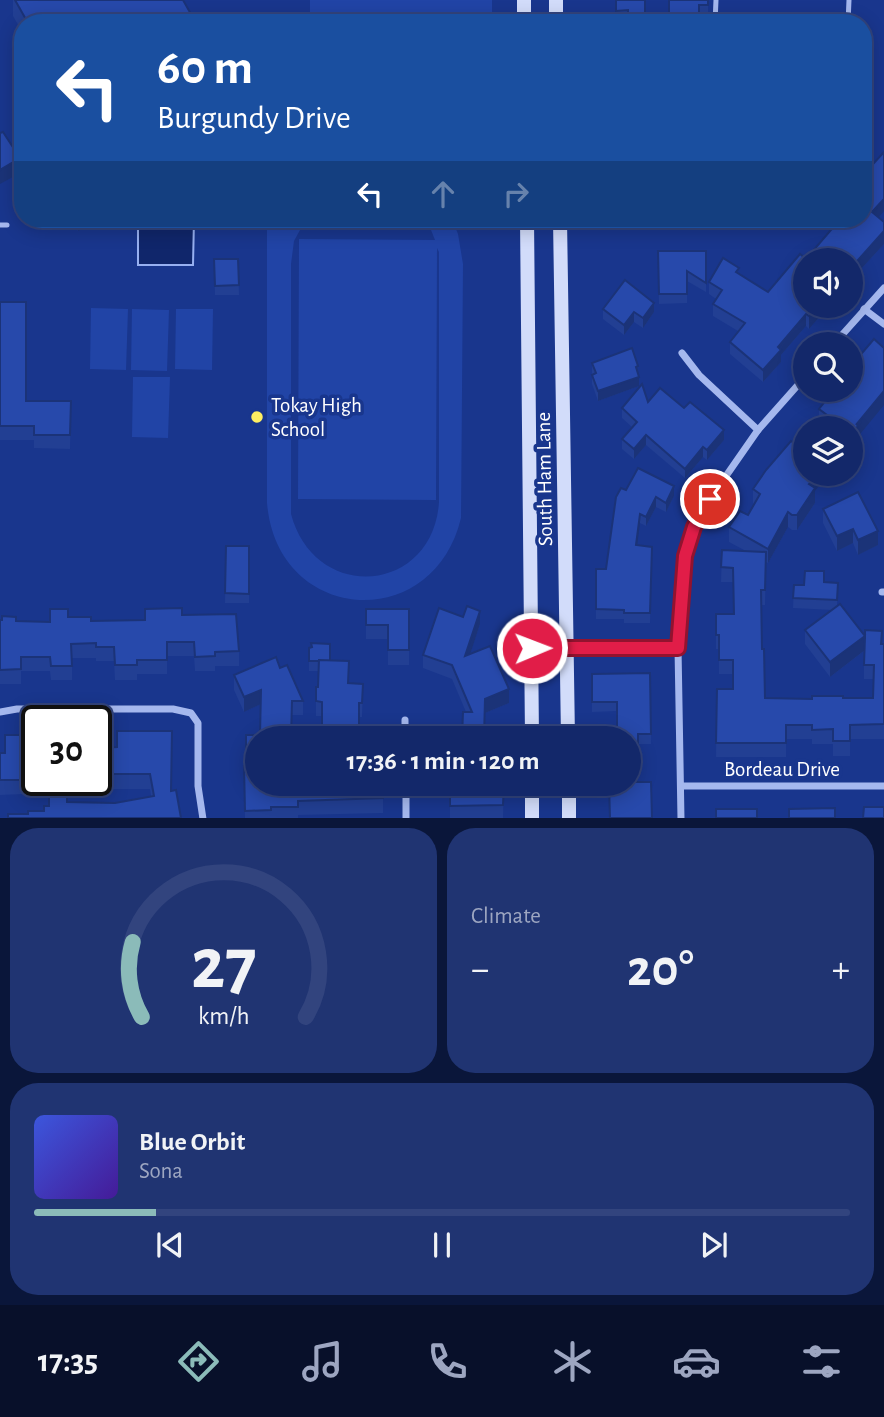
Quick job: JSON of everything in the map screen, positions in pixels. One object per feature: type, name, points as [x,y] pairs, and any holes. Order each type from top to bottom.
[{"type":"main road","name":"South Ham Lane","points":[[527,228],[532,726]]},
{"type":"main road","name":"South Ham Lane","points":[[560,228],[568,726]]},
{"type":"main road","points":[[532,796],[532,818]]},
{"type":"main road","points":[[569,796],[569,818]]},
{"type":"street","points":[[844,332],[884,288]]},
{"type":"street","points":[[864,309],[884,324]]},
{"type":"street","points":[[682,353],[699,375],[758,430]]},
{"type":"street","points":[[681,818],[678,648],[685,556],[694,527],[710,499],[758,430],[793,391]]},
{"type":"street","points":[[532,648],[678,648]]},
{"type":"street","points":[[0,712],[17,709],[173,709],[191,713],[198,723],[198,786],[203,818]]},
{"type":"street","points":[[405,720],[405,726]]},
{"type":"street","name":"Bordeau Drive","points":[[681,786],[884,786]]},
{"type":"street","points":[[405,796],[406,818]]},
{"type":"shaded area","points":[[310,0],[492,0],[492,14],[310,14]]},
{"type":"shaded area","points":[[138,228],[194,228],[193,265],[138,265]]},
{"type":"shaded area","points":[[267,228],[301,228],[294,241],[291,264],[291,514],[304,543],[323,563],[347,574],[372,576],[396,570],[417,555],[432,533],[439,502],[439,252],[437,248],[436,500],[298,499],[299,239],[435,240],[430,228],[456,228],[463,264],[461,518],[445,556],[420,582],[390,597],[357,600],[325,592],[298,573],[277,543],[267,503]]},
{"type":"shaded area","points":[[91,308],[128,309],[126,370],[90,369]]},
{"type":"shaded area","points":[[132,309],[169,310],[167,371],[131,370]]},
{"type":"shaded area","points":[[176,309],[213,309],[212,370],[175,369]]},
{"type":"shaded area","points":[[133,377],[170,377],[168,438],[132,437]]},
{"type":"building","points":[[15,0],[183,0],[191,14],[23,14]]},
{"type":"building","points":[[616,0],[645,0],[645,14],[628,14],[628,10],[616,11]]},
{"type":"building","points":[[669,0],[708,0],[708,5],[699,5],[699,14],[669,14]]},
{"type":"building","points":[[3,132],[14,149],[14,162],[0,170],[0,133]]},
{"type":"building","points":[[884,152],[884,199],[872,212],[872,165]]},
{"type":"building","points":[[872,212],[884,222],[884,231],[863,254],[863,248],[815,248],[833,228],[872,228]]},
{"type":"building","points":[[658,251],[706,251],[706,283],[687,271],[687,294],[659,294]]},
{"type":"building","points":[[723,258],[739,268],[736,272],[768,292],[793,262],[793,318],[803,318],[778,347],[781,350],[763,370],[730,342],[745,323],[713,304],[722,290],[709,282]]},
{"type":"building","points":[[214,259],[238,259],[239,285],[215,286]]},
{"type":"building","points":[[625,280],[654,303],[643,318],[634,312],[624,325],[603,309]]},
{"type":"building","points":[[0,302],[26,302],[26,401],[71,401],[70,435],[34,435],[34,426],[0,426]]},
{"type":"building","points":[[874,339],[884,348],[884,391],[863,416],[828,416],[819,409],[825,402],[863,402],[863,352]]},
{"type":"building","points":[[632,348],[639,377],[598,391],[592,375],[596,373],[592,363]]},
{"type":"building","points":[[642,384],[648,402],[660,388],[684,408],[690,402],[724,430],[707,450],[703,447],[685,469],[646,435],[634,449],[622,439],[637,422],[622,408]]},
{"type":"building","points":[[791,441],[793,486],[815,488],[797,515],[788,512],[768,549],[729,527],[740,511],[748,515],[760,494],[753,489]]},
{"type":"building","points":[[638,468],[674,486],[666,503],[656,497],[646,517],[640,514],[636,545],[652,547],[650,613],[596,609],[596,569],[606,569],[616,497],[621,488],[626,490]]},
{"type":"building","points":[[858,492],[878,531],[858,540],[853,529],[837,536],[823,509]]},
{"type":"building","points":[[226,546],[249,546],[249,594],[225,593]]},
{"type":"building","points":[[722,550],[766,552],[765,590],[761,590],[765,698],[873,698],[874,665],[864,665],[865,630],[882,631],[884,724],[850,725],[850,741],[833,741],[833,729],[812,730],[812,725],[786,725],[786,743],[716,743],[717,689],[733,689],[733,660],[719,660],[719,635],[716,635],[716,614],[734,614],[733,568],[721,567]]},
{"type":"building","points":[[805,571],[824,571],[824,582],[838,583],[837,600],[793,598],[794,585],[804,585]]},
{"type":"building","points":[[840,604],[865,636],[830,662],[805,630]]},
{"type":"building","points":[[467,606],[480,611],[465,656],[490,646],[509,689],[485,699],[484,726],[462,726],[463,712],[472,712],[452,665],[423,655],[439,608],[463,617]]},
{"type":"building","points":[[182,608],[182,615],[236,614],[239,651],[215,652],[215,656],[195,657],[194,642],[167,642],[167,660],[137,660],[137,665],[115,665],[114,647],[96,647],[96,643],[71,644],[72,666],[51,666],[50,657],[21,657],[21,669],[0,670],[2,616],[16,617],[16,621],[50,622],[50,609],[68,609],[68,617],[91,617],[91,621],[145,620],[145,609]]},
{"type":"building","points":[[366,609],[409,609],[409,650],[388,650],[388,625],[366,625]]},
{"type":"building","points":[[311,643],[330,644],[330,661],[309,661]]},
{"type":"building","points":[[276,657],[280,668],[287,665],[303,701],[292,701],[291,726],[260,726],[261,690],[244,697],[234,675]]},
{"type":"building","points":[[319,660],[349,661],[348,683],[363,684],[362,703],[359,703],[359,726],[322,726],[322,702],[316,701]]},
{"type":"building","points":[[650,673],[651,734],[641,734],[641,726],[617,726],[617,702],[592,702],[592,674]]},
{"type":"building","points":[[117,731],[172,731],[171,791],[176,790],[181,818],[8,818],[8,814],[44,811],[44,806],[49,806],[49,796],[67,796],[67,802],[115,803],[154,796],[150,774],[112,774],[112,747],[117,747]]},
{"type":"building","points":[[5,735],[21,735],[21,780],[0,780],[0,753],[5,753]]},
{"type":"building","points":[[244,766],[245,796],[383,798],[298,801],[298,807],[245,811]]},
{"type":"building","points":[[641,782],[651,782],[652,818],[610,818],[609,796],[641,796]]},
{"type":"building","points":[[450,796],[503,796],[503,805],[450,806]]},
{"type":"building","points":[[864,807],[884,807],[884,818],[863,818]]},
{"type":"building","points":[[835,808],[835,818],[789,818],[789,809]]},
{"type":"building","points":[[716,809],[757,809],[757,818],[716,818]]},
{"type":"place","name":"Tokay High School","points":[[257,417]]},
{"type":"route","points":[[532,648],[678,648],[685,556],[694,527],[710,499]]}]
